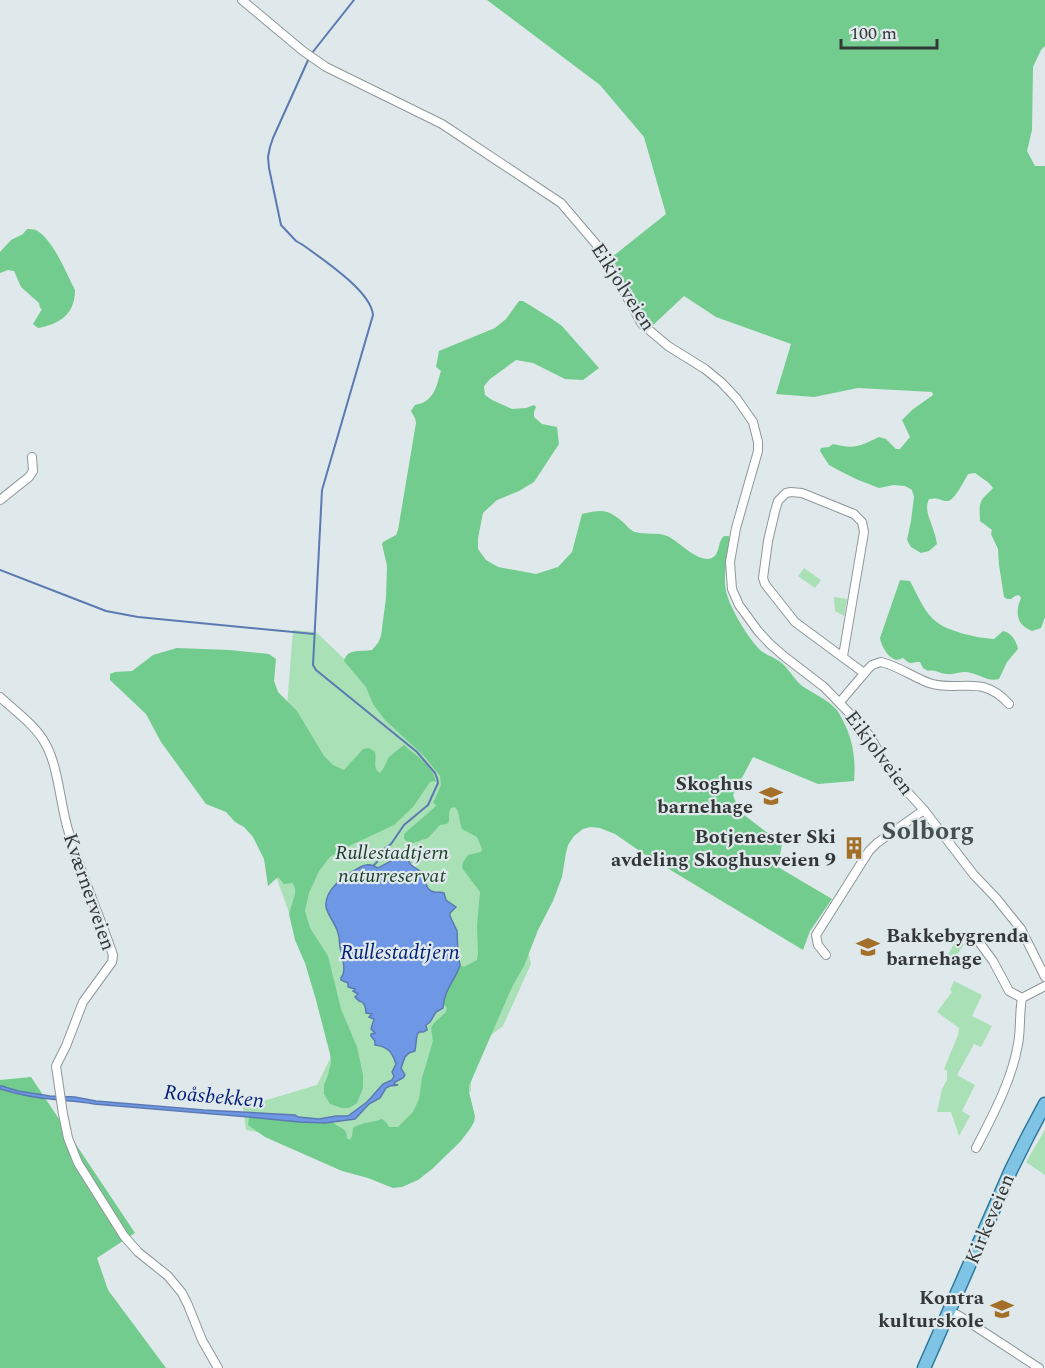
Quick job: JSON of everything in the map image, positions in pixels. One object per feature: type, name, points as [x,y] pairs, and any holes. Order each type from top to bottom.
[{"type":"main road","name":"Kirkeveien","points":[[924,1368],[1011,1170],[1045,1104]]},
{"type":"street","name":"Eikjolveien","points":[[242,0],[315,60],[441,124],[561,203],[596,244],[642,324],[668,346],[705,369],[737,399],[753,422],[758,442],[758,451],[731,550],[732,589],[739,605],[770,644],[824,687],[855,718],[893,776],[924,810],[974,875],[1021,929],[1045,977]]},
{"type":"street","points":[[0,500],[30,477],[33,471],[32,457]]},
{"type":"street","points":[[843,656],[864,532],[862,522],[854,514],[802,493],[786,493],[778,501],[775,511],[763,573],[764,581],[795,622],[864,673],[872,665],[884,662],[935,685],[970,685],[987,688],[1008,704]]},
{"type":"street","name":"Eikjolveien","points":[[840,702],[864,673]]},
{"type":"street","name":"Kværnerveien","points":[[0,697],[36,731],[47,747],[55,770],[69,834],[113,955],[112,962],[83,1002],[56,1066],[68,1138],[78,1162],[131,1244],[168,1276],[182,1293],[198,1333],[218,1368]]},
{"type":"street","points":[[825,955],[818,945],[816,935],[869,851],[924,810]]},
{"type":"street","points":[[979,942],[993,961],[1009,991],[1022,998]]},
{"type":"street","points":[[1022,998],[1045,986]]},
{"type":"street","points":[[976,1148],[1006,1083],[1016,1053],[1022,998]]},
{"type":"street","points":[[950,1311],[1039,1368]]},
{"type":"green space","points":[[487,0],[1045,0],[1045,46],[1033,67],[1032,130],[1027,151],[1035,166],[1045,166],[1045,617],[1041,628],[1032,631],[1020,622],[1018,608],[1021,598],[1019,595],[1011,599],[1004,597],[998,549],[991,534],[992,530],[980,521],[981,502],[993,488],[989,483],[975,473],[968,474],[951,500],[929,499],[927,510],[937,544],[929,551],[921,553],[911,547],[907,540],[914,497],[912,490],[905,486],[894,485],[879,488],[856,479],[829,465],[820,451],[821,448],[833,444],[856,446],[879,437],[886,439],[896,449],[900,449],[910,437],[902,420],[933,395],[932,392],[858,388],[814,397],[776,394],[791,344],[716,317],[684,296],[651,327],[634,303],[612,257],[666,214],[644,137],[600,85]]},
{"type":"green space","points":[[27,229],[36,230],[48,241],[75,290],[72,306],[65,317],[53,324],[38,328],[33,324],[42,309],[39,303],[21,287],[14,271],[8,270],[0,273],[0,252],[11,240],[23,234]]},
{"type":"green space","points":[[519,301],[523,301],[562,326],[599,368],[583,380],[565,379],[533,363],[516,360],[484,386],[485,395],[512,409],[534,405],[536,407],[534,417],[542,424],[557,427],[559,444],[534,482],[497,500],[483,513],[478,549],[486,560],[498,567],[536,574],[558,567],[572,552],[582,514],[595,511],[605,511],[614,515],[631,530],[672,538],[695,555],[706,559],[714,557],[722,538],[729,536],[725,588],[733,609],[760,650],[782,663],[801,685],[837,710],[851,742],[855,765],[854,781],[818,784],[753,757],[733,795],[739,811],[782,844],[778,867],[832,899],[810,931],[803,950],[615,834],[590,827],[574,836],[568,845],[562,877],[553,901],[469,1086],[475,1116],[474,1122],[460,1142],[432,1169],[418,1180],[393,1188],[342,1171],[265,1137],[248,1125],[249,1117],[299,1122],[333,1122],[344,1130],[350,1140],[353,1128],[363,1124],[382,1119],[389,1127],[398,1127],[413,1112],[419,1099],[422,1078],[433,1041],[431,1028],[447,1009],[443,1005],[447,988],[460,965],[464,967],[477,960],[480,892],[462,868],[468,855],[481,852],[477,837],[462,829],[455,807],[451,808],[447,824],[440,825],[428,838],[413,843],[406,841],[404,834],[436,806],[433,803],[441,785],[440,776],[424,756],[385,720],[373,704],[366,687],[344,661],[351,652],[372,650],[381,636],[387,566],[382,544],[396,535],[398,530],[416,423],[411,411],[415,405],[426,401],[435,390],[441,371],[436,367],[439,351],[495,328],[506,319]]},
{"type":"green space","points":[[804,568],[821,580],[815,588],[798,576]]},
{"type":"green space","points":[[900,580],[910,581],[929,614],[944,627],[961,633],[994,639],[1003,631],[1011,635],[1018,649],[1007,662],[999,679],[988,679],[968,672],[944,674],[928,671],[920,662],[909,663],[903,658],[896,660],[891,658],[880,638]]},
{"type":"green space","points":[[834,597],[847,599],[844,616],[835,611]]},
{"type":"green space","name":"Rullestadtjern naturreservat","points":[[293,630],[316,632],[494,802],[531,964],[503,1026],[470,1051],[471,1091],[399,1158],[246,1130],[243,1107],[317,1085],[337,1045],[274,871]]},
{"type":"green space","points":[[177,648],[269,654],[276,659],[274,681],[278,692],[297,711],[324,756],[333,765],[344,770],[363,749],[369,748],[375,752],[375,766],[380,773],[389,757],[404,745],[423,761],[434,776],[436,782],[430,782],[413,807],[394,825],[330,857],[319,871],[309,893],[305,911],[310,928],[328,956],[341,1009],[357,1047],[363,1075],[363,1088],[357,1103],[349,1108],[330,1104],[324,1094],[324,1085],[331,1062],[330,1054],[289,914],[295,894],[293,883],[284,884],[278,877],[268,886],[264,859],[253,837],[226,812],[206,804],[161,742],[146,714],[110,680],[110,674],[132,671],[153,655]]},
{"type":"green space","points":[[957,939],[964,944],[954,960],[947,956]]},
{"type":"green space","points":[[954,981],[982,995],[972,1016],[992,1026],[981,1047],[974,1044],[957,1075],[975,1085],[962,1111],[970,1116],[959,1136],[951,1112],[937,1112],[942,1089],[947,1080],[947,1071],[944,1069],[959,1028],[937,1012],[952,992],[950,990]]},
{"type":"green space","points":[[31,1077],[135,1233],[97,1258],[108,1290],[166,1368],[0,1368],[0,1080]]},
{"type":"green space","points":[[1045,1130],[1045,1175],[1026,1162]]},
{"type":"water","name":"Rullestadtjern","points":[[405,858],[423,873],[429,890],[444,893],[446,900],[456,907],[450,916],[457,931],[460,965],[445,996],[443,1008],[436,1012],[426,1025],[427,1030],[419,1032],[415,1051],[405,1057],[401,1068],[405,1075],[403,1078],[395,1082],[394,1084],[398,1085],[386,1088],[380,1098],[369,1104],[355,1119],[325,1123],[299,1122],[94,1104],[32,1097],[0,1089],[2,1086],[18,1091],[96,1101],[295,1115],[319,1119],[348,1116],[367,1102],[383,1084],[392,1080],[394,1076],[392,1072],[396,1064],[389,1051],[375,1045],[371,1036],[375,1033],[371,1029],[374,1019],[369,1017],[372,1014],[366,1013],[364,1004],[355,997],[358,994],[353,991],[355,989],[348,987],[348,983],[341,980],[344,972],[343,957],[336,926],[327,910],[326,901],[336,884],[360,867],[370,865],[378,868],[395,859]]},
{"type":"waterway","points":[[312,53],[354,0]]},
{"type":"waterway","points":[[309,58],[273,138],[268,157],[281,225],[296,241],[355,286],[364,296],[373,315],[322,490],[313,665],[316,670],[417,752],[435,773],[438,783],[428,805],[404,825],[374,865]]},
{"type":"waterway","points":[[0,570],[106,611],[138,617],[314,634]]},
{"type":"place","name":"Skoghus barnehage","points":[[771,796]]},
{"type":"place","name":"Botjenester Ski avdeling Skoghusveien 9","points":[[854,848]]},
{"type":"place","name":"Bakkebygrenda barnehage","points":[[868,947]]},
{"type":"place","name":"Kontra kulturskole","points":[[1002,1309]]},
{"type":"district","name":"Solborg","points":[[928,831]]},
{"type":"water label","name":"Roåsbekken","points":[[214,1097]]}]
